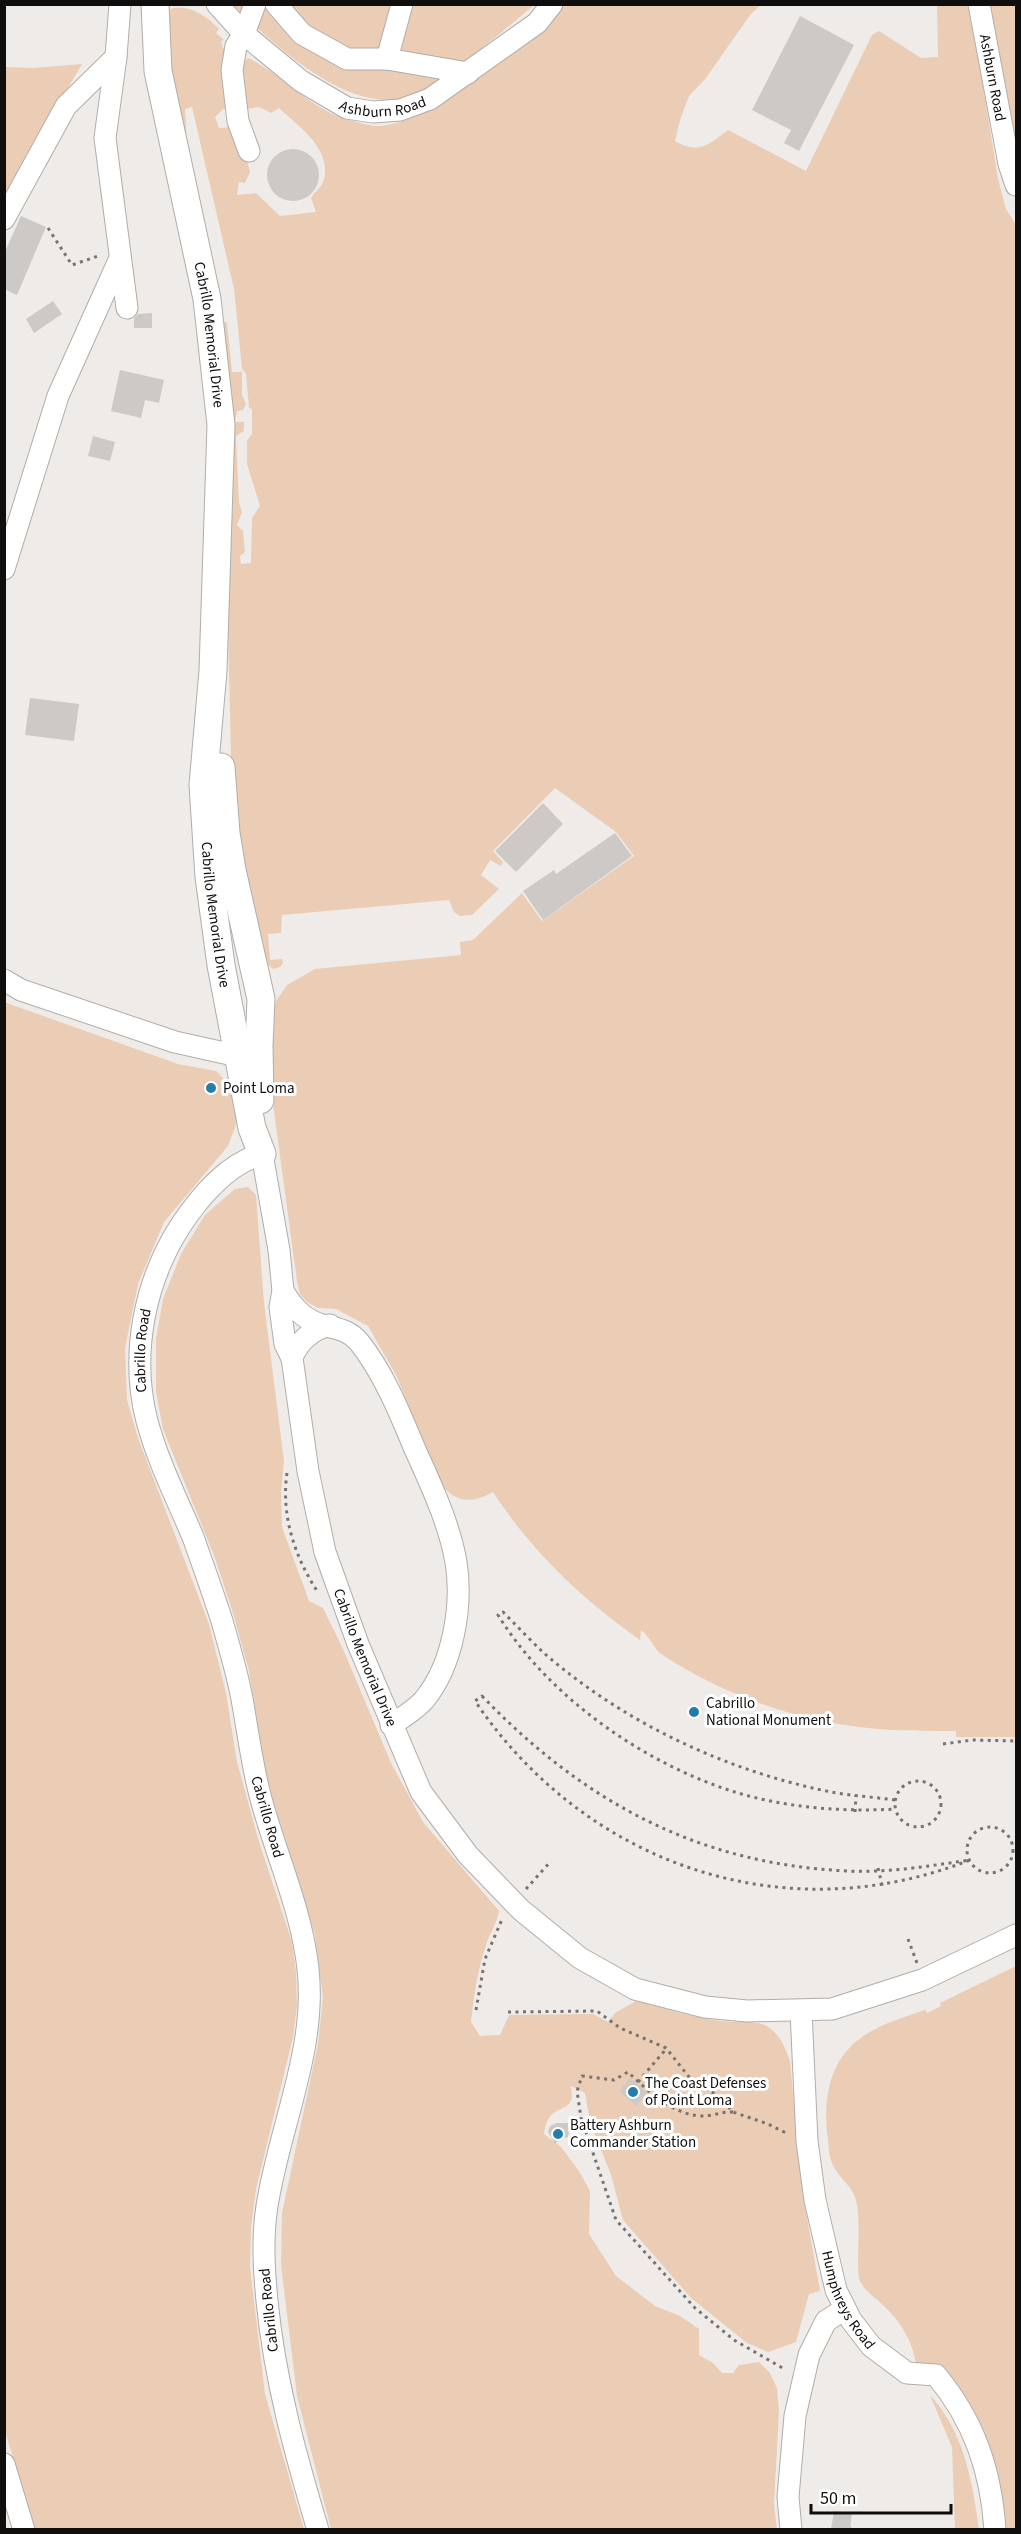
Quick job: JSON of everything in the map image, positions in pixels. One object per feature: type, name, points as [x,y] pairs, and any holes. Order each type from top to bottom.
[{"type":"main road","name":"Cabrillo Memorial Drive","points":[[155,4],[158,70],[207,299],[221,426],[213,671],[203,785],[205,834],[214,917],[238,1056],[252,1128],[262,1154]]},
{"type":"main road","name":"Cabrillo Memorial Drive","points":[[213,671],[220,723],[226,833],[261,999],[259,1046],[262,1154]]},
{"type":"street","points":[[120,4],[116,57],[105,138],[127,308]]},
{"type":"street","name":"Ashburn Road","points":[[217,4],[244,34],[302,81],[347,108],[373,112],[400,110],[430,99],[537,23],[552,4]]},
{"type":"street","points":[[249,151],[238,121],[232,70],[236,46],[244,34],[255,4]]},
{"type":"street","points":[[276,4],[302,34],[347,59],[387,59],[468,73]]},
{"type":"street","points":[[387,59],[402,4]]},
{"type":"street","name":"Ashburn Road","points":[[979,4],[1009,164],[1017,185]]},
{"type":"street","points":[[4,219],[66,106],[116,57]]},
{"type":"street","points":[[4,569],[58,396],[120,253]]},
{"type":"street","points":[[4,980],[21,990],[164,1038],[238,1056]]},
{"type":"street","name":"Cabrillo Memorial Drive","points":[[262,1154],[284,1291],[280,1307],[285,1344],[292,1358],[308,1471],[325,1552],[391,1725],[423,1701],[441,1670],[454,1627],[457,1607],[456,1563],[441,1511],[383,1381],[357,1340],[347,1331],[316,1323],[302,1314],[284,1291]]},
{"type":"street","name":"Cabrillo Road","points":[[262,1154],[247,1158],[222,1176],[195,1206],[173,1237],[158,1268],[147,1302],[140,1347],[140,1374],[142,1397],[153,1440],[207,1576],[231,1652],[258,1787],[306,1956],[309,1998],[307,2024],[298,2072],[270,2186],[263,2250],[272,2347],[279,2388],[318,2529]]},
{"type":"street","points":[[292,1358],[302,1341],[317,1329],[330,1325]]},
{"type":"street","points":[[391,1725],[421,1792],[468,1855],[521,1910],[580,1958],[635,1989],[705,2007],[747,2012],[832,2009],[922,1980],[1017,1935]]},
{"type":"street","name":"Humphreys Road","points":[[801,2010],[807,2141],[815,2200],[836,2290],[850,2320],[872,2346],[907,2373],[936,2375],[955,2398],[977,2439],[995,2529]]},
{"type":"street","points":[[791,2529],[788,2496],[795,2416],[809,2355],[826,2321],[845,2308]]},
{"type":"street","points":[[4,2464],[24,2529]]},
{"type":"path","points":[[48,228],[72,265],[120,253]]},
{"type":"path","points":[[895,1800],[809,1787],[746,1769],[659,1732],[579,1681],[545,1653],[503,1612],[498,1615],[535,1664],[588,1714],[634,1746],[694,1776],[738,1792],[774,1801],[855,1811],[896,1809]]},
{"type":"path","points":[[482,1696],[518,1733],[563,1771],[616,1806],[654,1825],[696,1841],[752,1858],[846,1871],[970,1860],[936,1873],[883,1887],[821,1890],[769,1887],[686,1867],[641,1848],[609,1831],[563,1800],[520,1759],[475,1701],[482,1696]]},
{"type":"path","points":[[943,1744],[973,1740],[1017,1741]]},
{"type":"path","points":[[916,1781],[933,1786],[941,1802],[939,1815],[930,1824],[910,1826],[904,1822],[896,1809],[895,1800],[900,1789],[916,1781]]},
{"type":"path","points":[[855,1811],[856,1795]]},
{"type":"path","points":[[996,1828],[1011,1840],[1011,1859],[996,1872],[983,1872],[977,1869],[970,1860],[967,1854],[968,1843],[979,1830],[996,1828]]},
{"type":"path","points":[[521,1895],[551,1861]]},
{"type":"path","points":[[878,1869],[883,1887]]},
{"type":"path","points":[[476,2010],[485,1959],[505,1911]]},
{"type":"path","points":[[908,1939],[918,1967]]},
{"type":"path","points":[[508,2012],[597,2011],[620,2028],[666,2048],[693,2082],[718,2096],[733,2112],[768,2124],[788,2134]]},
{"type":"path","points":[[638,2082],[666,2048]]},
{"type":"path","points":[[733,2112],[709,2116],[686,2113],[653,2097],[628,2072],[614,2080],[582,2076],[577,2091],[581,2118],[616,2220],[695,2308],[734,2340],[795,2376]]},
{"type":"shaded area","points":[[233,5],[534,5],[481,49],[426,88],[413,95],[389,100],[365,97],[340,88],[315,74],[269,39]]},
{"type":"shaded area","points":[[560,5],[761,5],[750,15],[706,78],[689,96],[675,141],[697,148],[709,144],[728,130],[806,171],[872,35],[879,31],[921,58],[938,57],[937,5],[970,5],[998,179],[1006,209],[1016,225],[1015,1737],[956,1737],[956,1731],[879,1729],[814,1719],[734,1693],[661,1654],[641,1630],[640,1640],[598,1608],[559,1573],[525,1535],[493,1492],[465,1500],[446,1490],[440,1484],[397,1377],[368,1326],[336,1309],[318,1308],[307,1302],[300,1294],[270,1082],[269,1027],[276,1001],[287,985],[315,969],[461,955],[460,942],[473,940],[522,893],[542,921],[634,856],[616,832],[555,788],[493,851],[503,862],[501,866],[490,860],[481,875],[499,889],[472,915],[460,916],[454,912],[449,900],[282,915],[281,933],[268,934],[270,960],[282,959],[283,963],[280,967],[273,969],[266,963],[250,911],[232,799],[221,320],[227,323],[232,372],[242,372],[242,395],[246,404],[243,410],[237,411],[235,422],[244,422],[244,431],[236,436],[239,503],[242,512],[237,525],[243,531],[245,552],[240,556],[241,564],[251,563],[252,518],[260,506],[247,464],[247,441],[252,434],[252,410],[249,407],[246,374],[242,368],[234,289],[192,107],[185,109],[187,145],[177,118],[164,12],[179,7],[193,10],[207,18],[219,29],[216,33],[224,40],[221,41],[223,48],[229,48],[230,109],[223,109],[215,117],[219,128],[234,127],[239,155],[246,157],[250,172],[245,183],[239,182],[237,195],[256,193],[280,216],[316,212],[311,198],[323,182],[324,160],[313,140],[279,108],[271,113],[259,107],[241,110],[241,66],[248,58],[327,111],[360,123],[380,126],[403,121],[428,110],[452,95],[499,59]]},
{"type":"shaded area","points":[[990,5],[1016,5],[1016,140],[1014,130]]},
{"type":"shaded area","points":[[82,64],[5,195],[5,67],[33,68]]},
{"type":"shaded area","points":[[4,1002],[178,1064],[216,1071],[230,1085],[237,1122],[228,1146],[164,1222],[138,1284],[125,1348],[127,1400],[138,1438],[209,1624],[226,1693],[237,1762],[259,1842],[292,1942],[297,2005],[293,2037],[256,2189],[251,2227],[250,2267],[265,2394],[304,2529],[35,2529],[5,2431]]},
{"type":"shaded area","points":[[248,1187],[256,1195],[264,1303],[284,1461],[281,1492],[282,1527],[309,1601],[323,1608],[343,1649],[391,1763],[423,1822],[499,1911],[481,1962],[471,2022],[480,2036],[500,2035],[509,2015],[593,2014],[608,2022],[615,2013],[636,2001],[710,2019],[755,2022],[763,2025],[778,2036],[790,2061],[802,2189],[820,2291],[809,2294],[796,2342],[768,2352],[747,2343],[691,2298],[623,2220],[611,2175],[590,2122],[585,2093],[571,2086],[571,2101],[552,2114],[544,2134],[561,2147],[579,2171],[590,2191],[589,2234],[616,2276],[655,2306],[680,2316],[699,2329],[699,2355],[713,2363],[722,2373],[733,2373],[739,2365],[759,2362],[770,2373],[777,2388],[779,2412],[774,2504],[777,2529],[331,2529],[297,2396],[281,2265],[282,2213],[318,2044],[323,1998],[315,1935],[267,1781],[249,1671],[233,1613],[215,1558],[163,1429],[156,1392],[156,1339],[163,1299],[181,1254],[205,1215],[235,1189]]},
{"type":"shaded area","points":[[1016,1966],[1016,2529],[999,2529],[937,2366],[931,2363],[916,2363],[912,2347],[901,2326],[891,2313],[867,2291],[859,2279],[857,2206],[853,2192],[834,2168],[831,2160],[826,2113],[834,2073],[848,2050],[858,2040],[890,2022],[925,2010],[927,2013],[941,2006],[940,2003]]},
{"type":"shaded area","points":[[930,2395],[942,2409],[959,2441],[969,2475],[979,2529],[955,2529],[952,2447]]},
{"type":"building","points":[[800,16],[854,45],[799,151],[784,143],[791,130],[752,110]]},
{"type":"building","points":[[293,149],[303,151],[311,157],[317,165],[319,175],[317,185],[311,193],[303,199],[293,201],[283,199],[275,193],[269,185],[267,175],[269,165],[275,157],[283,151]]},
{"type":"building","points":[[21,216],[46,227],[17,295],[4,289],[4,254]]},
{"type":"building","points":[[53,301],[62,314],[34,333],[26,319]]},
{"type":"building","points":[[152,313],[152,328],[134,328],[134,318],[138,314]]},
{"type":"building","points":[[120,370],[164,380],[159,403],[145,400],[141,418],[111,411]]},
{"type":"building","points":[[93,436],[115,442],[110,461],[88,456]]},
{"type":"building","points":[[30,698],[79,704],[74,741],[25,735]]},
{"type":"building","points":[[543,803],[563,824],[516,872],[495,851]]},
{"type":"building","points":[[615,833],[632,856],[543,920],[523,891],[554,870],[556,874]]},
{"type":"building","name":"The Coast Defenses of Point Loma","points":[[631,2078],[647,2093],[636,2106],[619,2091]]},
{"type":"building","name":"Battery Ashburn Commander Station","points":[[557,2123],[568,2123],[569,2131],[568,2137],[560,2139],[555,2144],[548,2132],[550,2126]]},
{"type":"building","points":[[834,2511],[852,2513],[850,2529],[831,2529]]},
{"type":"place","name":"Point Loma","points":[[211,1088]]},
{"type":"place","name":"Cabrillo National Monument","points":[[694,1712]]},
{"type":"place","name":"The Coast Defenses of Point Loma","points":[[633,2092]]},
{"type":"place","name":"Battery Ashburn Commander Station","points":[[558,2134]]}]
